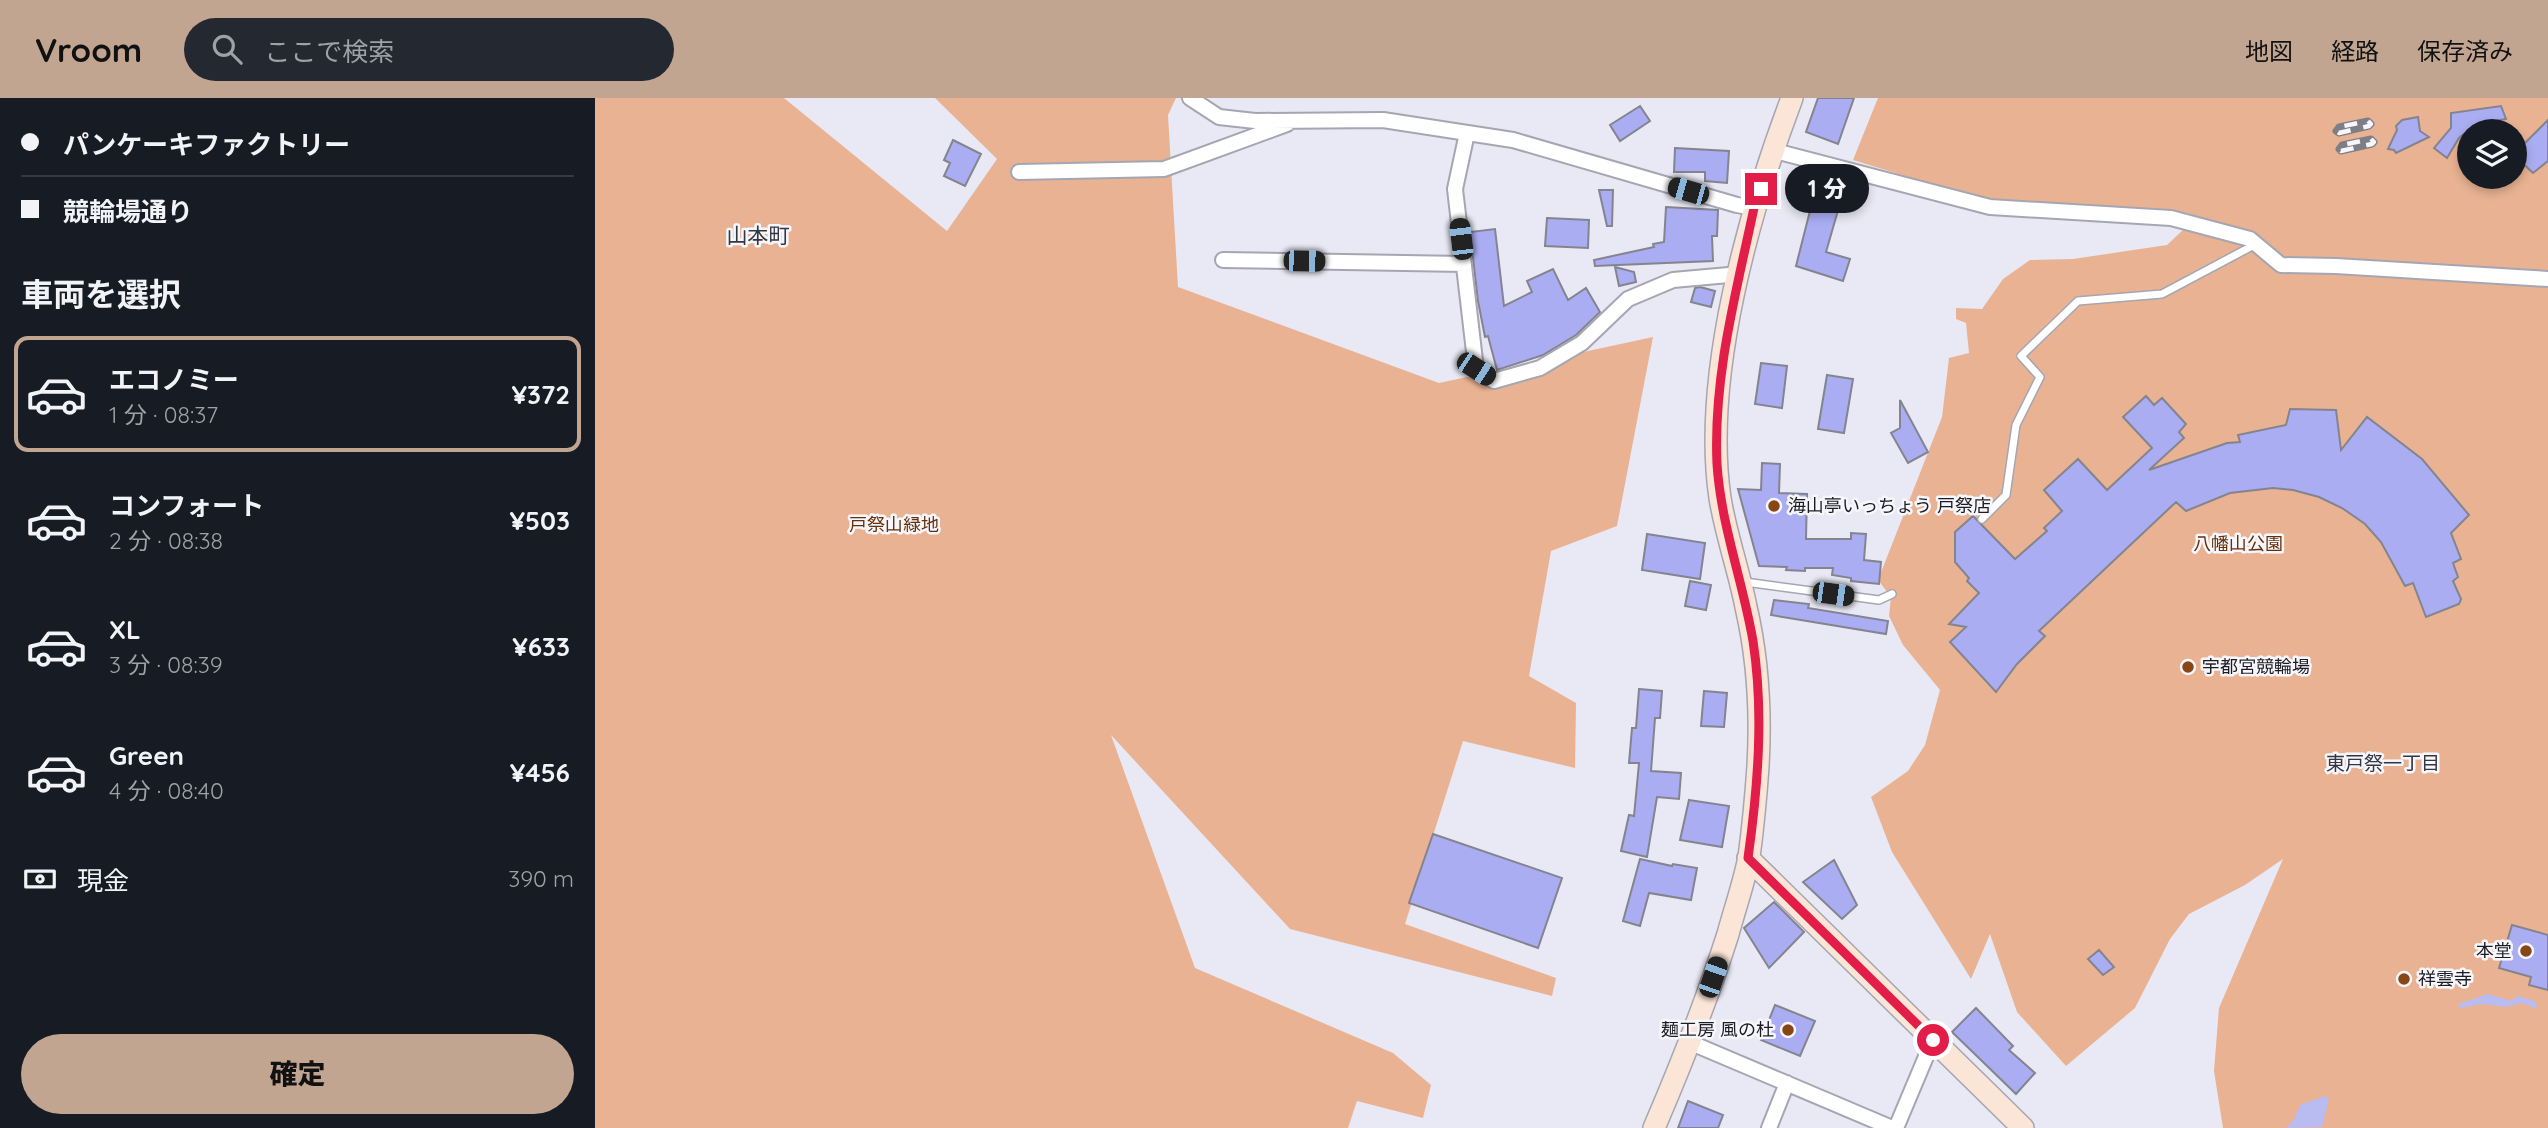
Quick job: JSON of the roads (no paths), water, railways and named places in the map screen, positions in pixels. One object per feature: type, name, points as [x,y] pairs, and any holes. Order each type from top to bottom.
[{"type":"street","points":[[1190,98],[1219,117],[1255,121],[1383,120],[1513,140],[1754,208]]},
{"type":"street","points":[[1654,1128],[1721,955],[1748,858],[1758,764],[1757,678],[1753,643],[1720,498],[1716,424],[1725,342],[1754,208],[1792,98]]},
{"type":"street","points":[[1020,172],[1164,169],[1300,119]]},
{"type":"street","points":[[1467,133],[1455,188],[1476,369],[1495,381],[1540,368],[1582,343],[1628,299],[1673,280],[1739,274]]},
{"type":"street","points":[[1775,151],[1990,207],[2171,218],[2250,239],[2281,265],[2548,279]]},
{"type":"street","points":[[1223,260],[1464,264]]},
{"type":"street","points":[[1748,858],[2023,1128]]},
{"type":"street","points":[[1689,1042],[1894,1128],[1933,1040]]},
{"type":"street","points":[[1769,1128],[1787,1083]]},
{"type":"lane","points":[[1982,519],[2006,495],[2016,425],[2040,377],[2021,356],[2078,301],[2162,294],[2256,244]]},
{"type":"lane","points":[[1740,581],[1879,600],[1892,594]]},
{"type":"water","points":[[2488,994],[2511,1001],[2518,996],[2535,1001],[2538,1009],[2522,1003],[2506,1007],[2482,1004],[2460,1008],[2458,1004]]},
{"type":"water","points":[[2325,1096],[2329,1099],[2322,1127],[2286,1128],[2294,1120],[2300,1105]]},
{"type":"railway","points":[[2368,121],[2371,124],[2369,126],[2339,133],[2336,131],[2339,127],[2368,121]]},
{"type":"railway","points":[[2371,139],[2374,142],[2372,144],[2341,151],[2339,149],[2342,145],[2371,139]]},
{"type":"place","name":"海山亭いっちょう 戸祭店","points":[[1774,506]]},
{"type":"place","name":"宇都宮競輪場","points":[[2188,667]]},
{"type":"place","name":"本堂","points":[[2526,951]]},
{"type":"place","name":"祥雲寺","points":[[2404,979]]},
{"type":"place","name":"麺工房 風の杜","points":[[1788,1030]]},
{"type":"district","name":"山本町","points":[[758,236]]},
{"type":"district","name":"東戸祭一丁目","points":[[2383,763]]},
{"type":"park label","name":"戸祭山緑地","points":[[894,525]]},
{"type":"park label","name":"八幡山公園","points":[[2238,544]]}]
